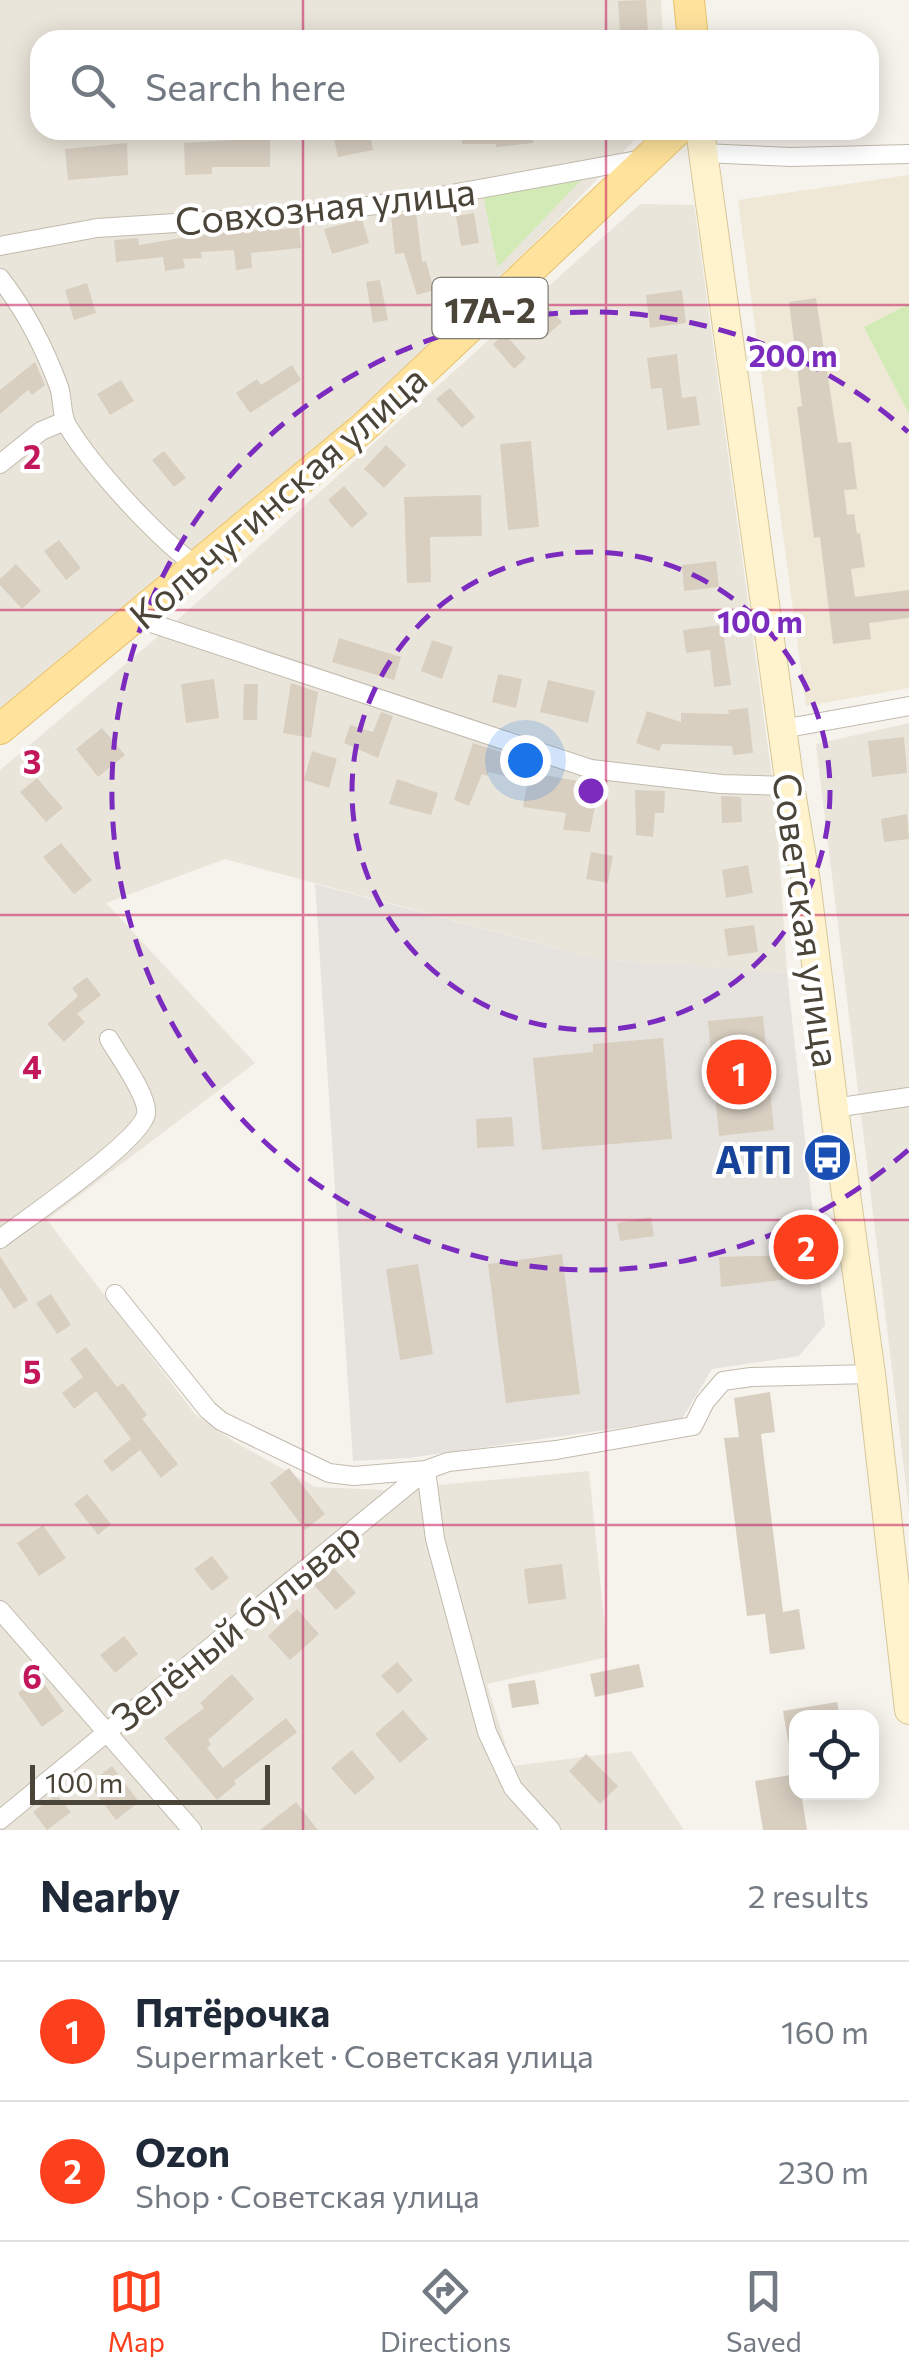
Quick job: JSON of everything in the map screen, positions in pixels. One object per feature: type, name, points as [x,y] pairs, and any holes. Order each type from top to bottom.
[{"type":"main road","points":[[689,0],[691,30]]},
{"type":"main road","name":"Кольчугинская улица","points":[[0,730],[364,427],[668,140]]},
{"type":"street","points":[[702,141],[791,157],[909,154]]},
{"type":"street","name":"Советская улица","points":[[702,141],[871,1374],[909,1710]]},
{"type":"street","name":"Совхозная улица","points":[[0,246],[98,228],[301,215],[649,158]]},
{"type":"street","points":[[0,278],[12,292],[49,360],[62,395],[65,421],[140,514],[176,552],[198,568]]},
{"type":"street","points":[[0,464],[41,432],[65,421]]},
{"type":"street","points":[[136,618],[590,769],[722,784],[790,786]]},
{"type":"street","points":[[782,730],[909,706]]},
{"type":"street","points":[[0,1240],[100,1163],[142,1123],[146,1112],[144,1100],[109,1038]]},
{"type":"street","points":[[834,1108],[909,1097]]},
{"type":"street","name":"Зелёный бульвар","points":[[115,1294],[208,1410],[221,1420],[328,1473],[354,1476],[426,1470]]},
{"type":"street","points":[[551,1830],[513,1788],[487,1732],[435,1540],[426,1470],[448,1462],[556,1450],[693,1426],[705,1402],[723,1381],[871,1374]]},
{"type":"street","name":"Зелёный бульвар","points":[[0,1820],[426,1470]]},
{"type":"street","points":[[0,1610],[192,1830]]},
{"type":"shaded area","points":[[0,0],[661,0],[662,30],[30,30],[30,140],[634,140],[556,222],[363,407],[0,708]]},
{"type":"shaded area","points":[[909,175],[909,688],[806,706],[738,200]]},
{"type":"shaded area","points":[[640,204],[694,205],[776,807],[787,973],[598,959],[225,859],[106,903],[255,1063],[47,1220],[195,1414],[233,1441],[315,1487],[385,1490],[589,1471],[608,1657],[487,1684],[512,1766],[631,1751],[684,1830],[0,1830],[0,770],[174,623]]},
{"type":"shaded area","points":[[909,723],[909,1510],[816,744]]},
{"type":"shaded area","points":[[315,884],[598,959],[787,973],[825,1325],[799,1356],[712,1369],[682,1419],[408,1458],[353,1461]]},
{"type":"green space","points":[[587,174],[498,267],[483,195]]},
{"type":"green space","points":[[909,304],[909,414],[864,327]]},
{"type":"building","points":[[646,0],[648,30],[620,30],[618,1]]},
{"type":"building","points":[[270,140],[270,167],[212,167],[212,174],[185,175],[184,143]]},
{"type":"building","points":[[334,140],[371,140],[373,150],[338,157]]},
{"type":"building","points":[[462,140],[533,143],[496,147],[462,144]]},
{"type":"building","points":[[127,143],[128,175],[68,180],[65,149]]},
{"type":"building","points":[[416,212],[422,262],[426,261],[434,290],[417,295],[404,253],[395,254],[391,216]]},
{"type":"building","points":[[474,213],[479,243],[461,246],[456,216]]},
{"type":"building","points":[[362,219],[369,243],[332,254],[324,229]]},
{"type":"building","points":[[299,228],[301,248],[251,253],[252,268],[236,270],[234,250],[201,252],[202,258],[183,259],[185,268],[165,271],[163,257],[116,262],[114,240],[138,238],[139,245],[210,233]]},
{"type":"building","points":[[380,280],[388,320],[373,323],[366,282]]},
{"type":"building","points":[[87,283],[96,313],[74,320],[65,290]]},
{"type":"building","points":[[682,290],[686,323],[650,328],[646,295]]},
{"type":"building","points":[[540,297],[562,322],[544,338],[522,313]]},
{"type":"building","points":[[816,298],[838,443],[851,442],[857,489],[844,490],[847,515],[854,514],[857,534],[860,533],[865,567],[851,569],[855,597],[909,590],[909,618],[869,623],[871,639],[833,644],[820,537],[814,538],[797,407],[802,406],[789,302]]},
{"type":"building","points":[[505,334],[526,358],[514,369],[493,344]]},
{"type":"building","points":[[677,354],[682,398],[696,396],[700,425],[667,430],[662,388],[651,389],[647,358]]},
{"type":"building","points":[[35,362],[45,385],[32,395],[28,390],[0,414],[0,390]]},
{"type":"building","points":[[292,365],[301,380],[250,413],[236,393],[257,379],[261,385]]},
{"type":"building","points":[[121,380],[134,401],[110,415],[97,394]]},
{"type":"building","points":[[450,388],[475,417],[462,428],[436,399]]},
{"type":"building","points":[[531,441],[539,527],[508,530],[500,444]]},
{"type":"building","points":[[386,445],[406,465],[384,488],[364,469]]},
{"type":"building","points":[[164,451],[186,478],[174,487],[152,460]]},
{"type":"building","points":[[344,486],[368,514],[352,528],[328,500]]},
{"type":"building","points":[[481,495],[482,536],[430,537],[431,582],[407,583],[404,497]]},
{"type":"building","points":[[59,540],[81,568],[66,580],[44,551]]},
{"type":"building","points":[[716,561],[719,587],[684,591],[682,565]]},
{"type":"building","points":[[16,564],[41,591],[22,609],[0,585],[0,579]]},
{"type":"building","points":[[722,625],[731,685],[714,687],[710,650],[686,653],[683,630]]},
{"type":"building","points":[[339,638],[401,657],[394,680],[332,662]]},
{"type":"building","points":[[432,640],[453,647],[442,679],[421,671]]},
{"type":"building","points":[[498,674],[522,679],[516,708],[492,702]]},
{"type":"building","points":[[214,679],[219,718],[186,723],[181,684]]},
{"type":"building","points":[[548,680],[595,691],[588,723],[540,712]]},
{"type":"building","points":[[291,683],[318,692],[311,738],[283,733]]},
{"type":"building","points":[[244,684],[258,684],[257,720],[243,720]]},
{"type":"building","points":[[748,708],[753,753],[733,755],[732,746],[662,744],[659,751],[636,743],[647,711],[681,722],[681,713],[729,714],[728,710]]},
{"type":"building","points":[[381,712],[393,716],[378,758],[344,743],[350,725],[373,732]]},
{"type":"building","points":[[102,728],[125,755],[98,777],[76,749]]},
{"type":"building","points":[[904,737],[907,773],[872,777],[868,741]]},
{"type":"building","points":[[473,743],[529,761],[523,781],[489,772],[487,776],[482,774],[469,806],[454,800]]},
{"type":"building","points":[[312,751],[337,759],[329,788],[304,780]]},
{"type":"building","points":[[529,772],[599,785],[590,832],[563,830],[566,813],[523,807]]},
{"type":"building","points":[[37,778],[63,808],[46,822],[20,792]]},
{"type":"building","points":[[397,779],[438,793],[431,815],[389,804]]},
{"type":"building","points":[[635,790],[665,791],[664,813],[655,813],[653,837],[636,835]]},
{"type":"building","points":[[721,796],[741,797],[742,822],[722,823]]},
{"type":"building","points":[[907,814],[909,839],[884,842],[881,819]]},
{"type":"building","points":[[61,843],[92,880],[74,894],[43,857]]},
{"type":"building","points":[[591,852],[613,856],[608,883],[586,879]]},
{"type":"building","points":[[748,865],[753,893],[726,898],[722,870]]},
{"type":"building","points":[[754,925],[758,952],[728,956],[724,929]]},
{"type":"building","points":[[87,977],[101,995],[77,1014],[85,1022],[64,1042],[47,1024],[78,996],[72,988]]},
{"type":"building","points":[[763,1016],[774,1130],[719,1136],[708,1021]]},
{"type":"building","points":[[663,1038],[672,1139],[542,1150],[533,1058],[593,1052],[593,1044]]},
{"type":"building","points":[[512,1117],[514,1146],[477,1148],[476,1119]]},
{"type":"building","points":[[651,1217],[654,1236],[620,1241],[617,1223]]},
{"type":"building","points":[[821,1223],[824,1275],[721,1287],[719,1257],[796,1255],[794,1224]]},
{"type":"building","points":[[562,1254],[580,1394],[506,1403],[488,1264]]},
{"type":"building","points":[[0,1256],[28,1300],[14,1309],[0,1287]]},
{"type":"building","points":[[418,1264],[433,1354],[400,1360],[386,1269]]},
{"type":"building","points":[[51,1294],[71,1325],[57,1334],[36,1303]]},
{"type":"building","points":[[86,1347],[117,1387],[123,1383],[147,1415],[142,1419],[178,1464],[161,1478],[140,1450],[112,1472],[103,1461],[131,1439],[96,1391],[74,1409],[62,1393],[83,1377],[70,1359]]},
{"type":"building","points":[[770,1392],[775,1432],[761,1434],[783,1612],[799,1609],[805,1649],[770,1654],[765,1614],[747,1616],[724,1438],[739,1437],[734,1398]]},
{"type":"building","points":[[289,1468],[325,1514],[305,1530],[270,1483]]},
{"type":"building","points":[[87,1494],[111,1524],[98,1535],[74,1504]]},
{"type":"building","points":[[43,1525],[66,1558],[39,1576],[17,1543]]},
{"type":"building","points":[[212,1556],[229,1578],[212,1591],[194,1569]]},
{"type":"building","points":[[562,1564],[566,1599],[528,1604],[524,1569]]},
{"type":"building","points":[[334,1568],[356,1593],[336,1610],[314,1585]]},
{"type":"building","points":[[297,1609],[319,1634],[290,1660],[268,1636]]},
{"type":"building","points":[[124,1636],[138,1654],[115,1673],[100,1655]]},
{"type":"building","points":[[397,1662],[413,1680],[398,1694],[381,1676]]},
{"type":"building","points":[[639,1664],[644,1687],[595,1697],[590,1674]]},
{"type":"building","points":[[232,1674],[254,1699],[208,1740],[211,1744],[207,1748],[223,1768],[286,1718],[297,1732],[234,1781],[236,1784],[217,1800],[164,1738],[204,1708],[200,1703]]},
{"type":"building","points":[[39,1677],[64,1711],[42,1727],[18,1693]]},
{"type":"building","points":[[535,1680],[539,1704],[512,1708],[508,1684]]},
{"type":"building","points":[[837,1702],[838,1710],[789,1710]]},
{"type":"building","points":[[403,1710],[428,1739],[400,1763],[375,1734]]},
{"type":"building","points":[[789,1710],[789,1746],[783,1711]]},
{"type":"building","points":[[352,1750],[375,1778],[355,1795],[331,1768]]},
{"type":"building","points":[[586,1754],[618,1786],[600,1804],[569,1771]]},
{"type":"building","points":[[112,1766],[139,1802],[116,1820],[89,1784]]},
{"type":"building","points":[[789,1775],[789,1800],[802,1800],[807,1830],[763,1830],[755,1781]]},
{"type":"building","points":[[56,1794],[71,1812],[47,1830],[33,1812]]},
{"type":"building","points":[[296,1802],[318,1830],[260,1830]]},
{"type":"place","name":"Пятёрочка","points":[[739,1072]]},
{"type":"place","name":"АТП","points":[[827,1158]]},
{"type":"place","name":"Ozon","points":[[806,1247]]}]
